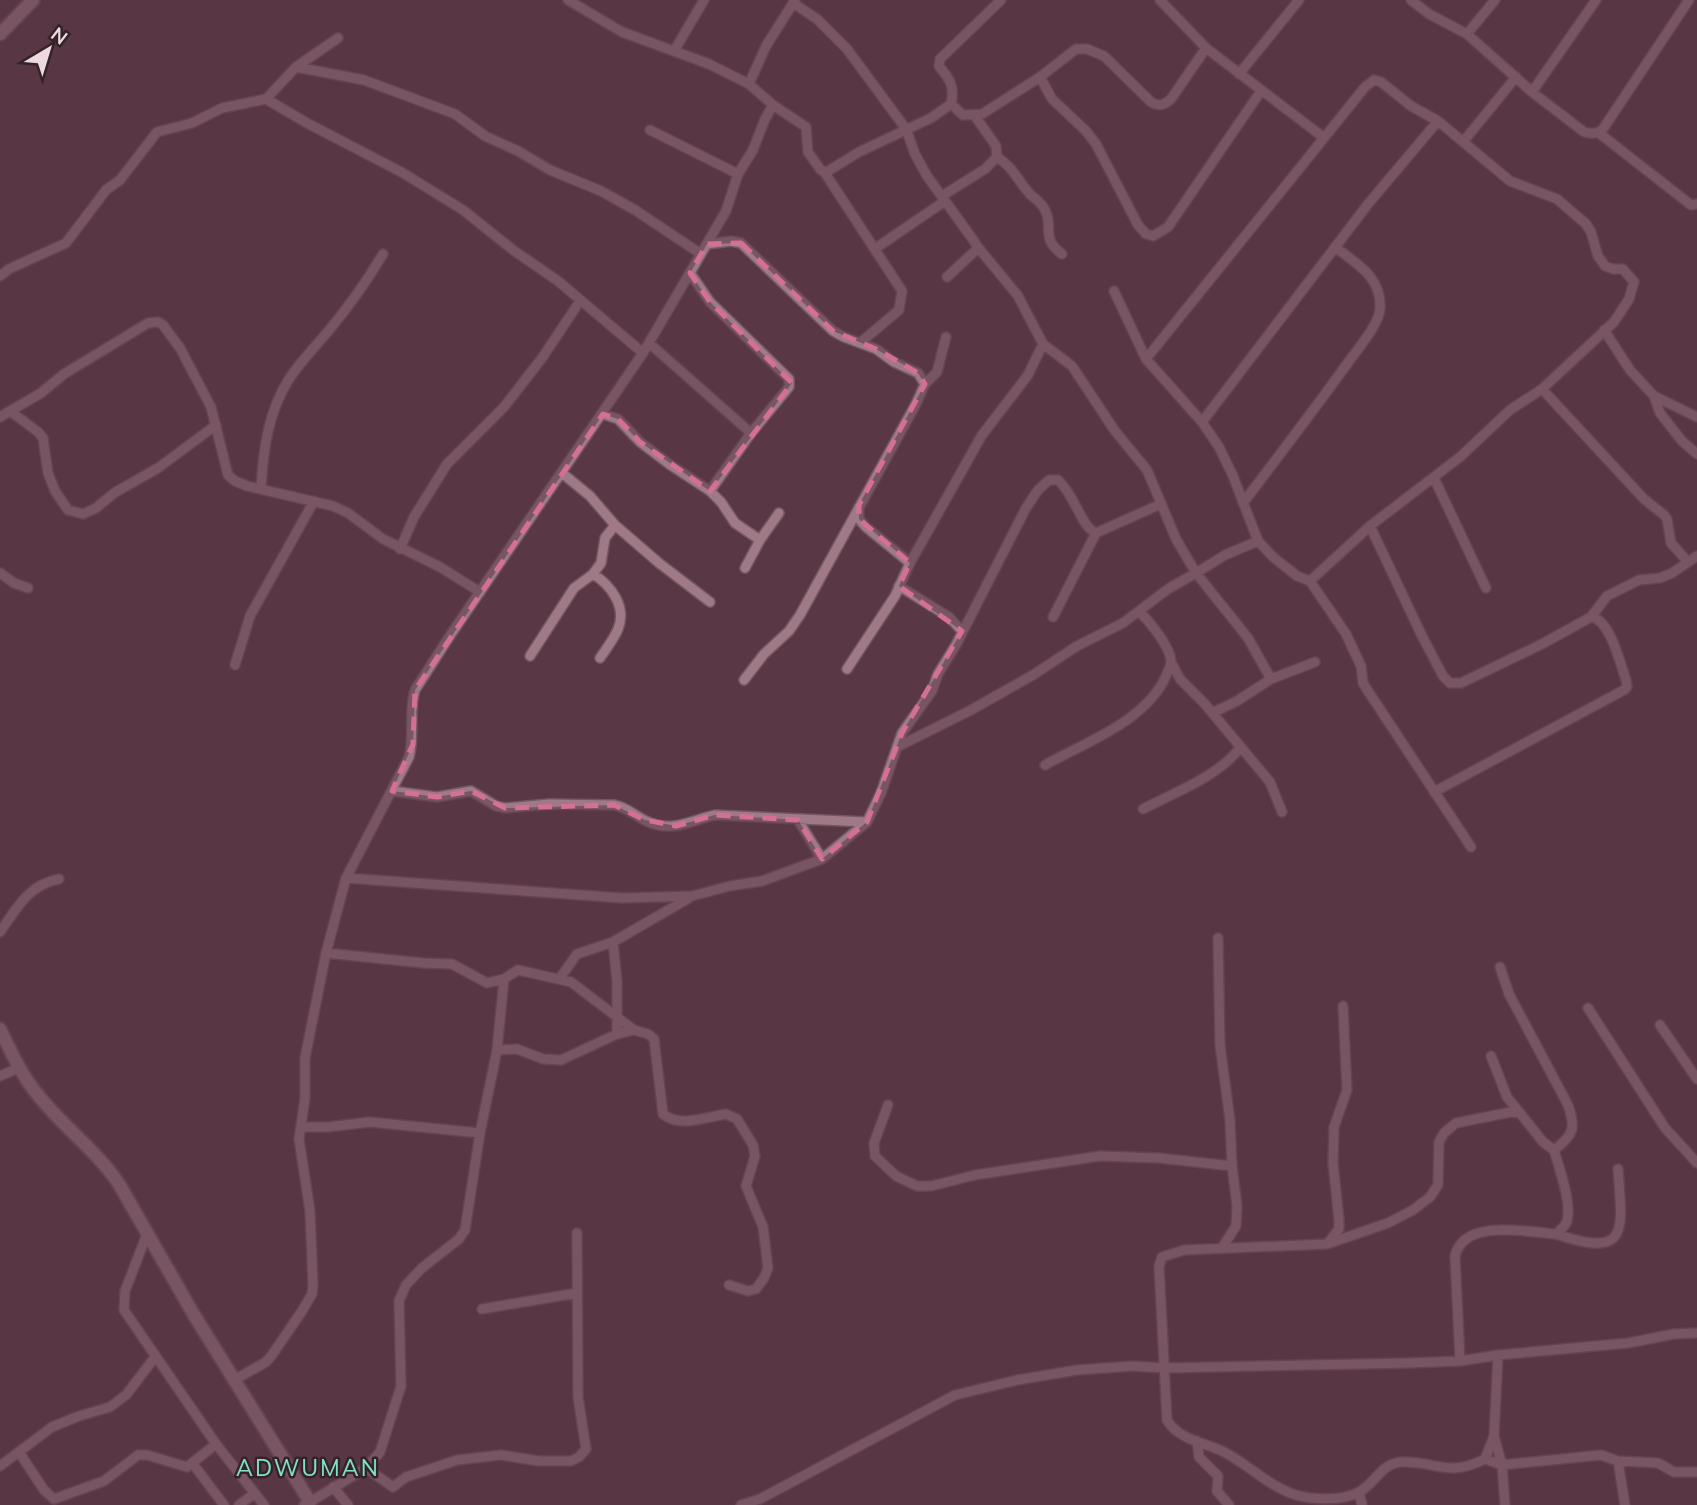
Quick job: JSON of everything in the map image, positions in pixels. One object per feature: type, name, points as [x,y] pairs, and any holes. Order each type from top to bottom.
[{"type":"street","points":[[0,34],[33,0]]},
{"type":"street","points":[[568,0],[622,32],[674,51],[749,84],[773,105],[806,127],[808,152],[876,248],[902,291],[900,310],[861,342]]},
{"type":"street","points":[[674,51],[704,0]]},
{"type":"street","points":[[825,173],[859,152],[931,118],[951,104],[954,92],[951,81],[939,66],[940,60],[1001,0]]},
{"type":"street","points":[[1160,0],[1206,48],[1323,137]]},
{"type":"street","points":[[1239,74],[1299,0]]},
{"type":"street","points":[[1411,0],[1429,14],[1468,34],[1532,92],[1584,132],[1598,133],[1690,205],[1697,204]]},
{"type":"street","points":[[1468,34],[1495,0]]},
{"type":"street","points":[[1532,92],[1596,0]]},
{"type":"street","points":[[1598,133],[1689,0]]},
{"type":"street","points":[[749,84],[766,46],[794,2],[817,19],[847,49],[906,129],[915,154],[944,199],[977,246],[1018,296],[1043,344],[1072,366],[1115,431],[1147,470],[1176,539],[1196,573],[1248,638],[1270,679]]},
{"type":"street","points":[[0,275],[66,243],[106,190],[120,180],[158,132],[192,123],[222,108],[266,99],[296,67],[338,38]]},
{"type":"street","points":[[951,104],[963,115],[982,114],[1040,77],[1076,48],[1104,56],[1151,102],[1160,105],[1171,99],[1206,48]]},
{"type":"street","points":[[296,67],[364,80],[454,114],[485,136],[550,170],[623,203],[701,254]]},
{"type":"street","points":[[1040,77],[1052,99],[1096,144],[1138,225],[1146,234],[1153,236],[1168,227],[1261,91]]},
{"type":"street","points":[[1463,142],[1516,77]]},
{"type":"street","points":[[1146,359],[1323,137],[1374,80],[1438,121],[1510,181],[1557,199],[1586,224],[1598,256],[1605,266],[1623,269],[1630,276],[1634,282],[1629,299],[1614,322],[1542,389],[1510,410],[1434,478],[1370,526],[1310,581]]},
{"type":"street","points":[[266,99],[307,124],[403,173],[463,210],[643,353]]},
{"type":"street","points":[[234,1380],[266,1362],[312,1294],[310,1211],[299,1139],[305,1098],[306,1058],[326,953],[346,878],[409,757],[415,690],[643,353],[726,211],[738,174],[773,105]]},
{"type":"street","points":[[975,116],[996,146],[997,157],[1014,170],[1020,182],[1044,207],[1050,239],[1062,254]]},
{"type":"street","points":[[1202,422],[1335,247],[1438,121]]},
{"type":"street","points":[[650,130],[738,174]]},
{"type":"street","points":[[876,248],[985,169],[997,157]]},
{"type":"street","points":[[706,244],[731,241],[741,243],[833,331],[861,342],[906,369],[918,373],[925,384]]},
{"type":"street","points":[[947,277],[977,246]]},
{"type":"street","points":[[1243,503],[1368,335],[1379,315],[1379,300],[1371,274],[1335,247]]},
{"type":"street","points":[[261,489],[267,435],[288,381],[365,286],[383,254]]},
{"type":"street","points":[[690,273],[710,302],[789,379],[789,387],[751,433],[710,491]]},
{"type":"street","points":[[1114,291],[1146,359],[1202,422],[1219,447],[1258,541],[1297,576],[1310,581],[1346,634],[1361,666],[1366,688],[1471,846]]},
{"type":"street","points":[[400,548],[414,517],[447,464],[504,407],[542,358],[580,301]]},
{"type":"street","points":[[0,417],[41,394],[76,367],[152,322],[163,325],[180,348],[211,407],[228,475],[235,481],[332,506],[348,513],[400,548],[440,567],[480,592]]},
{"type":"street","points":[[1604,330],[1630,370],[1654,396],[1697,417]]},
{"type":"street","points":[[744,680],[764,654],[789,631],[800,615],[925,384],[937,372],[946,337]]},
{"type":"street","points":[[649,343],[751,433]]},
{"type":"street","points":[[847,669],[900,586],[910,563],[982,435],[1028,375],[1043,344]]},
{"type":"street","points":[[1542,389],[1644,499],[1664,515],[1671,543],[1688,562]]},
{"type":"street","points":[[1654,396],[1660,413],[1682,441],[1697,454]]},
{"type":"street","points":[[10,411],[43,438],[48,473],[55,491],[68,510],[83,514],[158,468],[216,425]]},
{"type":"street","points":[[603,414],[618,419],[649,450],[710,491],[735,523],[760,540]]},
{"type":"street","points":[[562,472],[590,496],[615,525],[710,602]]},
{"type":"street","points":[[1434,478],[1486,588]]},
{"type":"street","points":[[346,878],[622,898],[692,896],[762,881],[822,859],[867,822],[909,722],[932,691],[938,674],[1038,490],[1049,480],[1058,480],[1069,489],[1088,529],[1096,533]]},
{"type":"street","points":[[235,665],[250,616],[314,501]]},
{"type":"street","points":[[1053,617],[1096,533],[1161,504]]},
{"type":"street","points":[[859,505],[859,519],[866,527],[910,563]]},
{"type":"street","points":[[745,568],[779,513]]},
{"type":"street","points":[[530,656],[574,588],[593,574],[601,563],[605,538],[615,525]]},
{"type":"street","points":[[1370,526],[1422,636],[1443,676],[1450,683],[1461,683],[1542,644],[1591,617],[1607,596],[1639,580],[1660,578],[1697,556]]},
{"type":"street","points":[[897,747],[1033,675],[1077,646],[1123,623],[1168,589],[1225,555],[1258,541]]},
{"type":"street","points":[[0,573],[28,588]]},
{"type":"street","points":[[593,574],[603,580],[620,606],[619,628],[600,658]]},
{"type":"street","points":[[900,586],[949,617],[962,631]]},
{"type":"street","points":[[1139,611],[1151,623],[1180,678],[1270,782],[1282,812]]},
{"type":"street","points":[[1434,792],[1627,687],[1608,631],[1602,621],[1591,617]]},
{"type":"street","points":[[1212,713],[1237,701],[1270,679],[1315,662]]},
{"type":"street","points":[[1045,765],[1119,725],[1151,702],[1172,664]]},
{"type":"street","points":[[1143,809],[1209,775],[1230,760],[1240,748]]},
{"type":"street","points":[[392,791],[437,797],[471,791],[496,806],[506,808],[549,804],[614,804],[623,806],[645,820],[676,826],[692,824],[715,815],[867,822]]},
{"type":"street","points":[[798,820],[822,859]]},
{"type":"street","points":[[0,932],[27,894],[45,882],[59,879]]},
{"type":"street","points":[[560,978],[577,954],[613,942],[692,896]]},
{"type":"street","points":[[1219,938],[1220,1045],[1237,1206],[1236,1226],[1222,1248]]},
{"type":"street","points":[[613,942],[617,981],[617,1034]]},
{"type":"street","points":[[326,953],[452,964],[480,981],[487,982],[504,979],[518,970],[560,978],[579,986],[634,1030],[648,1034],[654,1039],[660,1107],[663,1114],[669,1120],[678,1122],[732,1115],[742,1125],[753,1145],[755,1156],[746,1186],[762,1227],[768,1268],[756,1289],[748,1291],[729,1284]]},
{"type":"street","points":[[1500,967],[1509,994],[1568,1105],[1574,1122],[1571,1133],[1554,1150]]},
{"type":"street","points":[[0,1029],[19,1068],[38,1096],[105,1164],[308,1504],[366,1468],[380,1451],[401,1386],[399,1301],[406,1284],[459,1239],[465,1230],[480,1133],[497,1051],[504,979]]},
{"type":"street","points":[[1327,1244],[1339,1228],[1333,1163],[1334,1127],[1347,1090],[1343,1006]]},
{"type":"street","points":[[1588,1008],[1665,1128],[1697,1163]]},
{"type":"street","points":[[1660,1025],[1697,1079]]},
{"type":"street","points":[[497,1051],[517,1049],[543,1059],[561,1060],[617,1034],[634,1030]]},
{"type":"street","points":[[1491,1056],[1507,1097],[1543,1142],[1554,1150],[1564,1184],[1568,1219],[1567,1224],[1556,1234]]},
{"type":"street","points":[[0,1076],[19,1068]]},
{"type":"street","points":[[888,1105],[873,1149],[881,1164],[896,1176],[917,1186],[931,1186],[975,1175],[1100,1156],[1159,1158],[1232,1166]]},
{"type":"street","points":[[1520,1113],[1511,1112],[1456,1123],[1444,1133],[1439,1142],[1438,1185],[1430,1197],[1413,1210],[1388,1223],[1327,1244],[1184,1250],[1162,1257],[1159,1266],[1167,1420],[1173,1429],[1224,1452],[1292,1494],[1311,1499],[1326,1499],[1359,1492],[1382,1470],[1393,1463],[1403,1462],[1455,1469],[1469,1467],[1485,1460],[1502,1465],[1601,1455],[1618,1461],[1658,1463],[1674,1472],[1697,1472]]},
{"type":"street","points":[[301,1127],[370,1122],[480,1133]]},
{"type":"street","points":[[1460,1361],[1455,1256],[1457,1247],[1468,1235],[1478,1232],[1511,1231],[1556,1234],[1578,1242],[1605,1243],[1617,1236],[1622,1223],[1618,1169]]},
{"type":"street","points":[[366,1468],[393,1487],[406,1477],[457,1460],[501,1455],[539,1461],[571,1461],[583,1454],[586,1449],[578,1397],[577,1233]]},
{"type":"street","points":[[147,1234],[125,1291],[123,1305],[155,1357],[216,1444],[264,1505]]},
{"type":"street","points":[[482,1309],[577,1293]]},
{"type":"street","points":[[741,1505],[761,1502],[955,1395],[978,1388],[1077,1370],[1133,1366],[1164,1368],[1460,1361],[1697,1333]]},
{"type":"street","points":[[1485,1460],[1494,1436],[1498,1355]]},
{"type":"street","points":[[0,1466],[52,1427],[110,1407],[126,1395],[155,1357]]},
{"type":"street","points":[[1494,1436],[1502,1465],[1505,1505]]},
{"type":"street","points":[[1197,1441],[1199,1457],[1218,1476],[1217,1491],[1229,1505]]},
{"type":"street","points":[[19,1452],[44,1490],[54,1499],[104,1481],[138,1455],[147,1455],[187,1467],[216,1444]]},
{"type":"street","points":[[1618,1461],[1625,1505]]},
{"type":"street","points":[[193,1464],[225,1505]]},
{"type":"street","points":[[333,1487],[348,1505]]},
{"type":"street","points":[[1359,1492],[1362,1505]]},
{"type":"street","points":[[239,1505],[255,1493]]},
{"type":"highlighted area","points":[[741,243],[833,331],[876,349],[918,373],[925,384],[859,505],[859,519],[910,563],[899,586],[962,631],[902,733],[867,822],[822,859],[798,820],[715,815],[676,826],[645,820],[614,805],[505,808],[471,791],[437,797],[392,791],[413,744],[415,690],[603,414],[618,419],[640,442],[710,491],[792,383],[710,302],[690,273],[707,244]]},
{"type":"district","name":"ADWUMAN","points":[[308,1468]]}]
